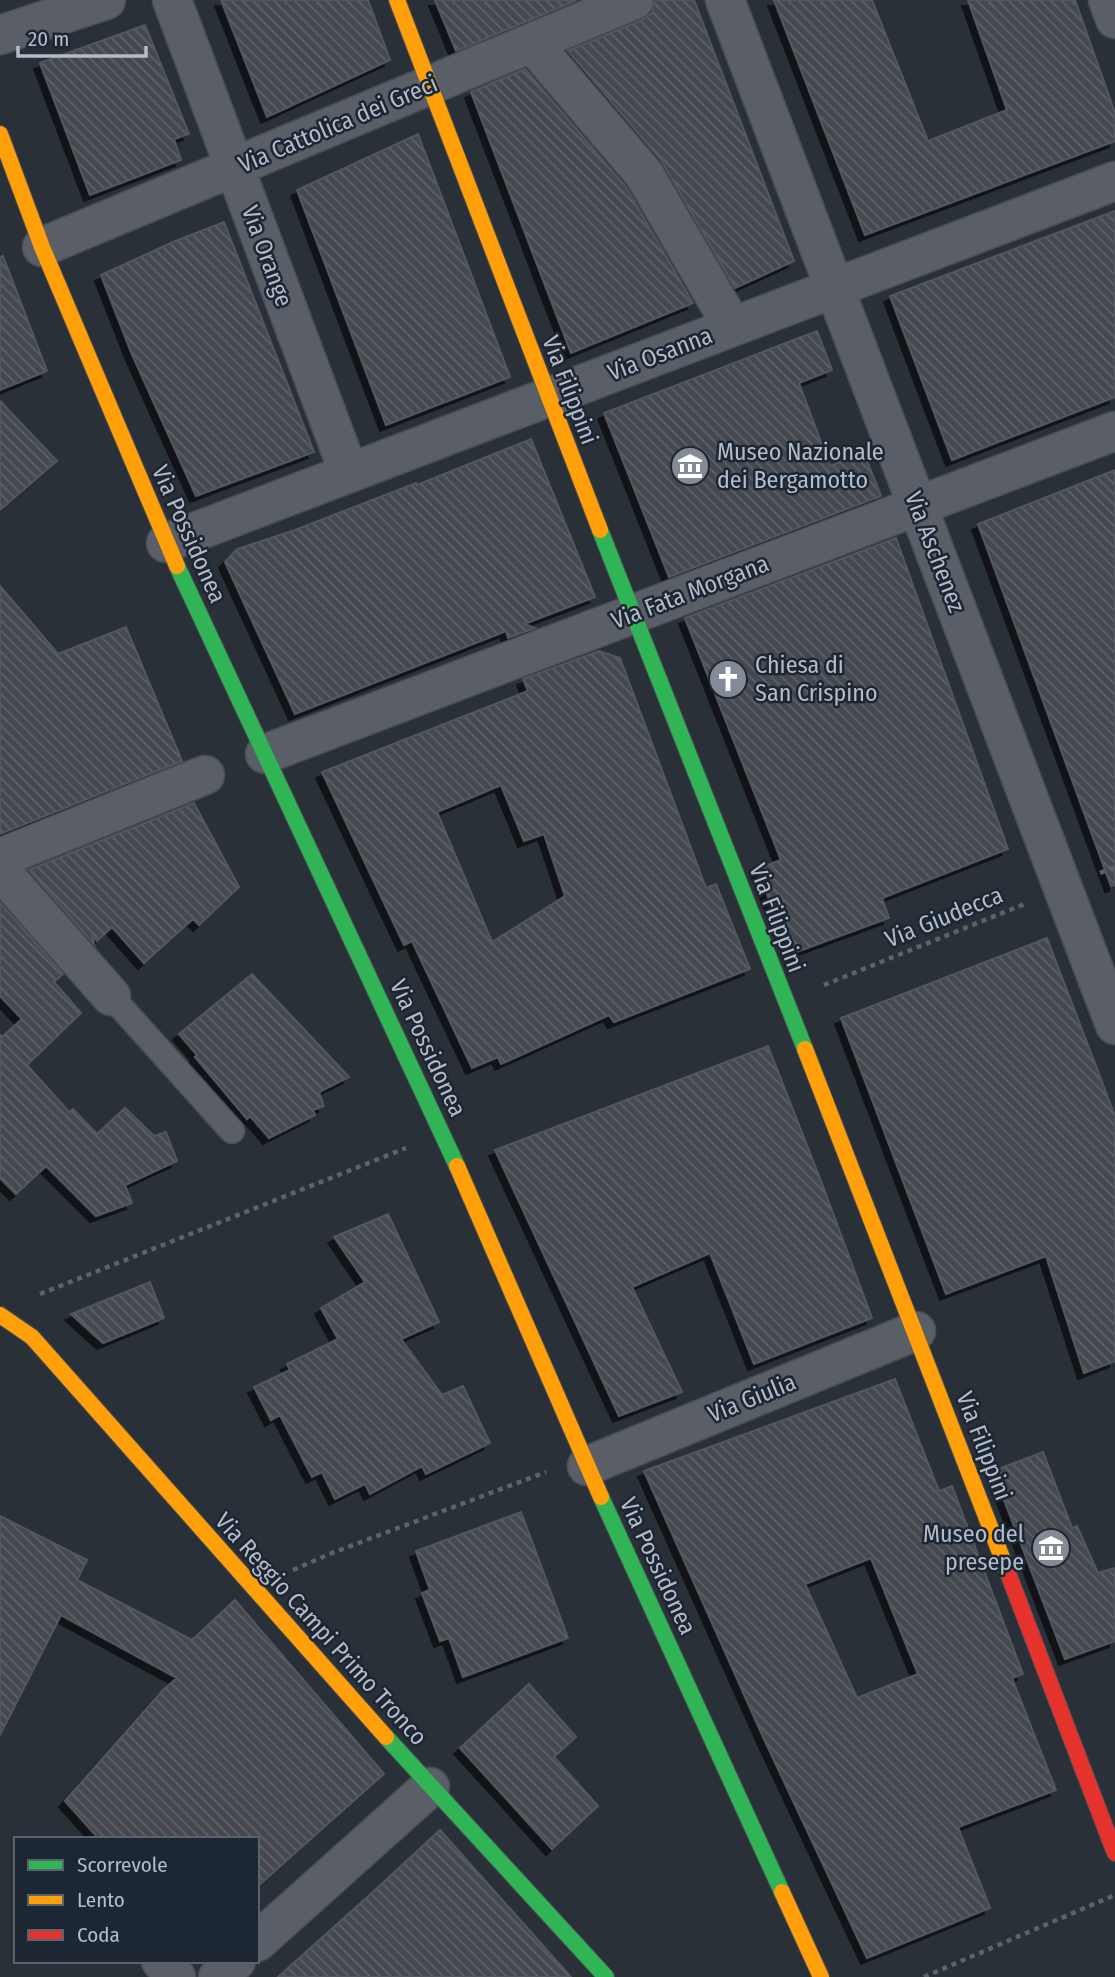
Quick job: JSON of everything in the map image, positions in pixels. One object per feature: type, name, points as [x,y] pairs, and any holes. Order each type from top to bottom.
[{"type":"street","points":[[0,35],[106,0]]},
{"type":"street","name":"Via Orange","points":[[172,0],[348,473]]},
{"type":"street","name":"Via Filippini","points":[[397,0],[548,397],[916,1331],[1115,1853]]},
{"type":"street","name":"Via Cattolica dei Greci","points":[[42,247],[634,0]]},
{"type":"street","name":"Via Aschenez","points":[[725,0],[1115,1025]]},
{"type":"street","points":[[1108,0],[1115,19]]},
{"type":"street","points":[[532,43],[644,174],[732,326]]},
{"type":"street","name":"Via Possidonea","points":[[0,134],[42,247],[166,543],[443,1133],[587,1466],[821,1977]]},
{"type":"street","name":"Via Osanna","points":[[166,543],[1115,181]]},
{"type":"street","name":"Via Fata Morgana","points":[[265,754],[1115,431]]},
{"type":"street","points":[[0,858],[205,775]]},
{"type":"street","points":[[0,870],[111,996]]},
{"type":"street","name":"Via Reggio Campi Primo Tronco","points":[[0,1315],[32,1337],[430,1787],[606,1977]]},
{"type":"street","name":"Via Giulia","points":[[587,1466],[916,1331]]},
{"type":"street","points":[[259,1940],[430,1787]]},
{"type":"street","points":[[163,1963],[176,1977]]},
{"type":"street","points":[[218,1977],[234,1963]]},
{"type":"lane","points":[[111,996],[232,1130]]},
{"type":"path","name":"Via Giudecca","points":[[785,1000],[1115,867]]},
{"type":"path","points":[[38,1295],[391,1155]]},
{"type":"path","points":[[332,1553],[538,1474]]},
{"type":"path","points":[[924,1977],[1115,1895]]},
{"type":"building","points":[[221,0],[368,0],[390,60],[267,117]]},
{"type":"building","points":[[435,0],[577,0],[456,51]]},
{"type":"building","points":[[655,0],[694,0],[794,261],[735,288],[661,160],[568,51],[642,20],[652,13]]},
{"type":"building","points":[[774,0],[872,0],[928,141],[1007,110],[968,0],[1075,0],[1115,113],[1115,141],[865,235]]},
{"type":"building","points":[[145,25],[189,134],[174,139],[181,160],[90,195],[40,63]]},
{"type":"building","points":[[525,69],[626,187],[693,303],[571,353],[471,92]]},
{"type":"building","points":[[418,134],[510,377],[386,425],[297,190]]},
{"type":"building","points":[[1115,211],[1115,397],[952,460],[890,296]]},
{"type":"building","points":[[224,222],[314,452],[196,496],[131,352],[101,275]]},
{"type":"building","points":[[3,256],[47,371],[0,390],[0,257]]},
{"type":"building","points":[[817,331],[832,370],[799,383],[830,466],[864,453],[881,496],[669,577],[604,413]]},
{"type":"building","points":[[0,401],[57,461],[0,510]]},
{"type":"building","points":[[531,439],[595,597],[524,624],[535,628],[508,638],[506,631],[295,714],[225,562],[237,549],[295,530],[416,483],[417,485]]},
{"type":"building","points":[[1115,470],[1115,885],[1111,886],[978,524]]},
{"type":"building","points":[[896,538],[1008,849],[882,898],[889,918],[791,954],[757,869],[781,860],[685,618]]},
{"type":"building","points":[[0,586],[58,654],[126,627],[182,761],[0,834]]},
{"type":"building","points":[[599,651],[620,658],[706,888],[716,884],[750,969],[614,1022],[609,1015],[501,1064],[498,1057],[472,1068],[412,941],[404,945],[322,772],[528,691],[523,679]],"holes":[[[501,785],[524,841],[544,834],[565,896],[492,942],[437,812]]]},
{"type":"building","points":[[194,803],[239,887],[199,925],[193,919],[144,963],[112,927],[97,941],[92,934],[94,944],[29,870]]},
{"type":"building","points":[[0,903],[63,974],[54,982],[81,1013],[27,1065],[69,1112],[73,1109],[97,1134],[125,1108],[154,1136],[166,1132],[177,1161],[125,1185],[132,1203],[96,1216],[46,1166],[16,1194],[0,1178],[0,1035],[2,1037],[22,1019],[0,996]]},
{"type":"building","points":[[1047,938],[1115,1116],[1115,1361],[1084,1373],[1046,1256],[946,1294],[841,1018]]},
{"type":"building","points":[[252,974],[349,1077],[319,1092],[324,1106],[313,1110],[315,1115],[269,1138],[250,1116],[247,1119],[179,1034]]},
{"type":"building","points":[[768,1046],[872,1318],[754,1364],[710,1253],[632,1287],[682,1392],[619,1416],[495,1150]]},
{"type":"building","points":[[388,1214],[439,1322],[401,1339],[442,1395],[463,1386],[490,1443],[426,1474],[422,1466],[370,1494],[365,1484],[335,1499],[322,1472],[312,1477],[280,1415],[271,1420],[254,1387],[290,1370],[287,1364],[338,1339],[321,1308],[365,1282],[334,1237]]},
{"type":"building","points":[[150,1282],[164,1318],[103,1343],[71,1314]]},
{"type":"building","points":[[895,1379],[939,1491],[952,1486],[1023,1674],[1012,1678],[1056,1790],[958,1827],[990,1908],[867,1958],[764,1739],[644,1471]],"holes":[[[871,1558],[918,1674],[857,1698],[805,1584]]]},
{"type":"building","name":"Museo del presepe","points":[[1043,1452],[1072,1528],[1077,1526],[1098,1573],[1115,1568],[1115,1641],[1065,1659],[993,1471]]},
{"type":"building","points":[[521,1512],[568,1638],[463,1677],[449,1638],[440,1641],[422,1593],[430,1590],[416,1551]]},
{"type":"building","points":[[0,1516],[87,1560],[77,1580],[192,1640],[235,1600],[384,1774],[259,1885],[259,1837],[97,1837],[65,1801],[164,1689],[177,1678],[61,1615],[0,1735]]},
{"type":"building","points":[[529,1684],[576,1737],[554,1757],[598,1806],[552,1849],[460,1748]]},
{"type":"building","points":[[440,1830],[571,1977],[278,1977],[374,1891]]},
{"type":"traffic: fast","points":[[600,530],[805,1049]]},
{"type":"traffic: fast","points":[[177,566],[457,1166]]},
{"type":"traffic: fast","points":[[601,1497],[782,1892]]},
{"type":"traffic: fast","points":[[386,1737],[606,1977]]},
{"type":"traffic: slow","points":[[397,0],[600,530]]},
{"type":"traffic: slow","points":[[0,134],[42,247],[177,566]]},
{"type":"traffic: slow","points":[[805,1049],[1006,1568]]},
{"type":"traffic: slow","points":[[457,1166],[601,1497]]},
{"type":"traffic: slow","points":[[0,1315],[32,1337],[386,1737]]},
{"type":"traffic: slow","points":[[782,1892],[821,1977]]},
{"type":"traffic: jam","points":[[1006,1568],[1115,1853]]},
{"type":"place","name":"Museo Nazionale dei Bergamotto","points":[[690,466]]},
{"type":"place","name":"Chiesa di San Crispino","points":[[728,679]]},
{"type":"place","name":"Museo del presepe","points":[[1051,1548]]}]
